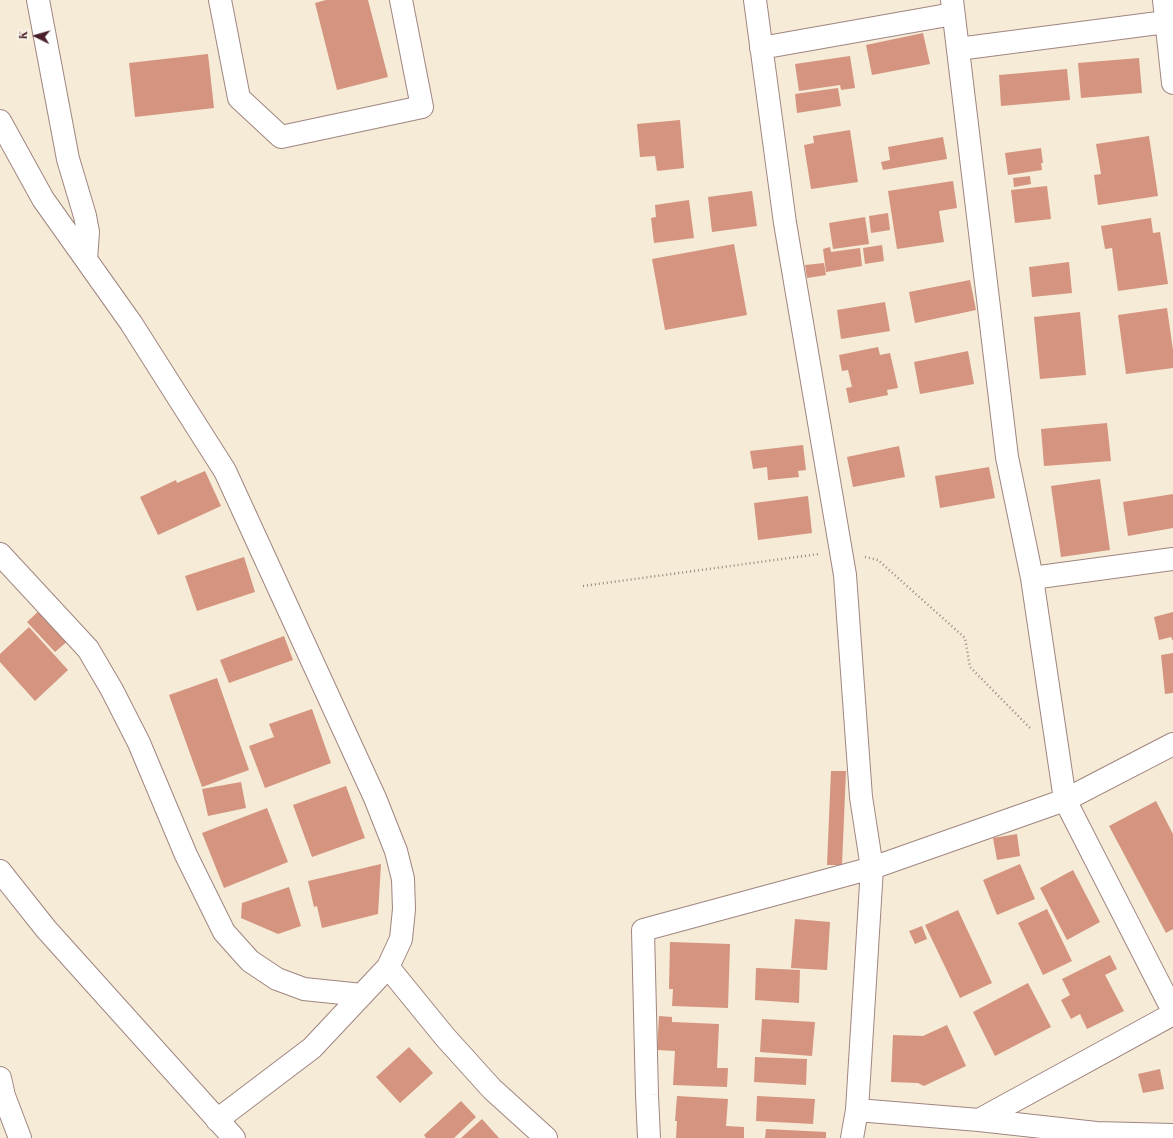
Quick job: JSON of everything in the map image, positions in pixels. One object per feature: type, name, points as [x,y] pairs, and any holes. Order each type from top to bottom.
[{"type":"street","points":[[38,0],[68,159],[85,216],[88,232],[86,260]]},
{"type":"street","points":[[220,0],[239,98],[281,137],[422,107],[401,0]]},
{"type":"street","points":[[755,0],[785,223],[845,575],[861,798],[872,868],[857,1110],[852,1138]]},
{"type":"street","points":[[1164,0],[1173,83]]},
{"type":"street","points":[[762,48],[952,7],[1007,457],[1032,578],[1065,800],[1173,1011]]},
{"type":"street","points":[[958,49],[1166,22]]},
{"type":"street","points":[[0,121],[43,199],[131,323],[225,471],[375,798],[396,851],[403,879],[404,910],[402,939],[388,967],[312,1048],[217,1120]]},
{"type":"street","points":[[0,554],[88,649],[112,690],[139,743],[186,855],[224,932],[250,961],[277,979],[304,990],[362,995]]},
{"type":"street","points":[[1032,578],[1173,559]]},
{"type":"street","points":[[649,1138],[646,1095],[644,930],[872,868],[1065,800],[1173,744]]},
{"type":"street","points":[[0,871],[46,929],[234,1138]]},
{"type":"street","points":[[388,967],[445,1037],[492,1089],[546,1138]]},
{"type":"street","points":[[979,1120],[1173,1014]]},
{"type":"street","points":[[0,1078],[4,1096],[20,1138]]},
{"type":"street","points":[[857,1110],[979,1120],[1096,1136],[1173,1135]]},
{"type":"path","points":[[583,586],[841,551],[878,560],[965,638],[970,667],[1058,757]]},
{"type":"building","points":[[326,0],[368,0],[388,77],[337,90],[315,3]]},
{"type":"building","points":[[923,33],[930,64],[872,75],[866,45]]},
{"type":"building","points":[[208,54],[214,108],[135,117],[129,63]]},
{"type":"building","points":[[850,56],[855,88],[841,90],[840,85],[799,91],[795,64]]},
{"type":"building","points":[[1139,58],[1142,93],[1081,98],[1078,63]]},
{"type":"building","points":[[1067,69],[1070,100],[1001,106],[999,75]]},
{"type":"building","points":[[838,88],[841,106],[797,113],[795,94]]},
{"type":"building","points":[[680,120],[684,168],[657,171],[655,156],[640,157],[637,124]]},
{"type":"building","points":[[850,130],[858,182],[811,189],[804,145],[814,143],[813,136]]},
{"type":"building","points":[[1149,136],[1158,196],[1098,205],[1094,175],[1101,174],[1096,144]]},
{"type":"building","points":[[943,137],[947,159],[883,170],[881,162],[890,160],[888,147]]},
{"type":"building","points":[[1041,148],[1043,163],[1041,163],[1042,170],[1008,175],[1005,153]]},
{"type":"building","points":[[1030,176],[1031,184],[1014,187],[1013,178]]},
{"type":"building","points":[[953,181],[957,208],[939,211],[944,242],[897,249],[888,191]]},
{"type":"building","points":[[1047,186],[1051,219],[1015,223],[1011,190]]},
{"type":"building","points":[[752,191],[757,226],[712,232],[708,197]]},
{"type":"building","points":[[689,200],[694,238],[654,243],[651,218],[656,217],[655,205]]},
{"type":"building","points":[[888,213],[890,230],[871,233],[869,216]]},
{"type":"building","points":[[865,217],[869,244],[833,249],[829,223]]},
{"type":"building","points":[[1151,218],[1153,233],[1160,232],[1168,284],[1118,291],[1112,248],[1105,249],[1101,226]]},
{"type":"building","points":[[734,244],[747,315],[665,330],[652,259]]},
{"type":"building","points":[[882,245],[884,261],[865,264],[863,248]]},
{"type":"building","points":[[830,247],[831,252],[860,248],[862,266],[826,272],[823,249]]},
{"type":"building","points":[[1069,262],[1072,293],[1032,297],[1029,267]]},
{"type":"building","points":[[824,263],[826,275],[807,278],[805,265]]},
{"type":"building","points":[[970,280],[976,310],[915,323],[909,292]]},
{"type":"building","points":[[885,302],[890,331],[841,339],[837,310]]},
{"type":"building","points":[[1167,308],[1173,350],[1173,368],[1126,374],[1118,315]]},
{"type":"building","points":[[1080,312],[1086,375],[1040,379],[1034,317]]},
{"type":"building","points":[[878,347],[880,355],[890,353],[898,388],[887,390],[888,395],[849,403],[846,388],[852,387],[848,370],[842,371],[839,355]]},
{"type":"building","points":[[968,351],[974,384],[920,394],[914,362]]},
{"type":"building","points":[[1107,423],[1111,461],[1044,466],[1041,429]]},
{"type":"building","points":[[803,445],[806,470],[798,471],[799,477],[768,480],[767,467],[753,469],[750,451]]},
{"type":"building","points":[[899,446],[905,477],[853,487],[847,457]]},
{"type":"building","points":[[989,467],[995,498],[940,508],[935,476]]},
{"type":"building","points":[[205,471],[221,506],[158,535],[140,497],[176,480],[177,483]]},
{"type":"building","points":[[1100,479],[1110,550],[1061,557],[1051,486]]},
{"type":"building","points":[[1173,494],[1173,528],[1128,536],[1123,502]]},
{"type":"building","points":[[808,496],[812,533],[758,540],[754,503]]},
{"type":"building","points":[[244,557],[255,592],[197,611],[185,576]]},
{"type":"building","points":[[42,608],[70,639],[55,652],[27,622]]},
{"type":"building","points":[[1173,612],[1173,641],[1171,637],[1159,640],[1154,617]]},
{"type":"building","points":[[29,627],[68,670],[35,701],[0,662],[0,654]]},
{"type":"building","points":[[284,636],[293,660],[229,683],[220,660]]},
{"type":"building","points":[[1173,653],[1173,693],[1165,694],[1161,655]]},
{"type":"building","points":[[217,678],[249,770],[202,787],[169,695]]},
{"type":"building","points":[[312,709],[331,763],[265,788],[249,746],[274,737],[269,724]]},
{"type":"building","points":[[831,771],[846,771],[842,865],[827,865]]},
{"type":"building","points":[[241,782],[246,808],[208,816],[202,789]]},
{"type":"building","points":[[346,786],[365,838],[312,857],[293,805]]},
{"type":"building","points":[[1156,801],[1173,834],[1173,929],[1166,933],[1109,826]]},
{"type":"building","points":[[267,808],[288,862],[224,888],[202,833]]},
{"type":"building","points":[[1017,834],[1020,856],[997,860],[993,838]]},
{"type":"building","points":[[381,864],[378,914],[322,928],[317,906],[314,907],[308,881]]},
{"type":"building","points":[[1020,864],[1035,899],[997,915],[983,880]]},
{"type":"building","points":[[1073,870],[1100,922],[1067,940],[1040,888]]},
{"type":"building","points":[[289,887],[301,926],[278,934],[241,918],[242,903]]},
{"type":"building","points":[[1047,909],[1072,961],[1043,975],[1018,923]]},
{"type":"building","points":[[958,910],[992,983],[960,998],[925,925]]},
{"type":"building","points":[[795,919],[830,922],[827,970],[791,968]]},
{"type":"building","points":[[922,926],[927,939],[915,944],[909,931]]},
{"type":"building","points":[[670,942],[730,944],[728,1008],[672,1006],[673,989],[669,989]]},
{"type":"building","points":[[1110,955],[1117,969],[1105,975],[1124,1011],[1087,1029],[1080,1014],[1071,1019],[1061,1000],[1070,995],[1062,979]]},
{"type":"building","points":[[756,968],[800,970],[799,1003],[755,1000]]},
{"type":"building","points":[[1028,983],[1051,1027],[995,1056],[973,1012]]},
{"type":"building","points":[[659,1016],[672,1017],[672,1022],[719,1024],[717,1068],[728,1068],[727,1087],[673,1085],[675,1051],[657,1050]]},
{"type":"building","points":[[762,1019],[815,1022],[812,1056],[760,1052]]},
{"type":"building","points":[[947,1025],[966,1066],[924,1086],[918,1083],[891,1082],[893,1035],[923,1036]]},
{"type":"building","points":[[409,1047],[433,1073],[400,1103],[376,1077]]},
{"type":"building","points":[[755,1057],[807,1059],[806,1085],[754,1082]]},
{"type":"building","points":[[1160,1069],[1164,1089],[1143,1093],[1138,1074]]},
{"type":"building","points":[[677,1096],[728,1099],[726,1126],[744,1127],[744,1138],[676,1138],[677,1121],[675,1121]]},
{"type":"building","points":[[757,1096],[815,1099],[813,1124],[756,1121]]},
{"type":"building","points":[[461,1101],[476,1117],[454,1138],[426,1138],[424,1135]]},
{"type":"building","points":[[482,1119],[499,1138],[461,1138]]},
{"type":"building","points":[[766,1129],[826,1132],[826,1138],[765,1138]]}]
